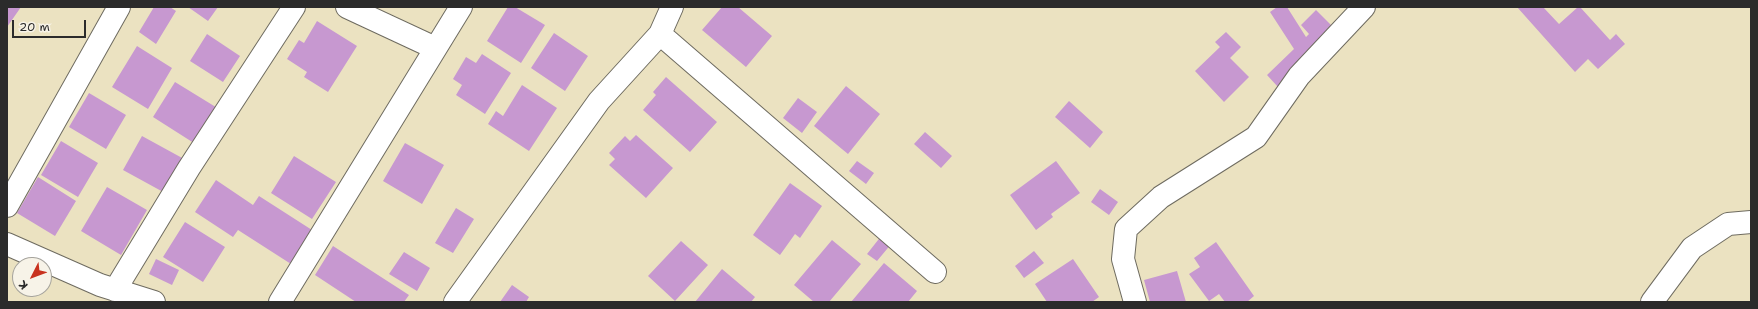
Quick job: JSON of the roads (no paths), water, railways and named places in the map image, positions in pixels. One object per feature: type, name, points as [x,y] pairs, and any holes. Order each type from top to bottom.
[{"type":"street","points":[[7,206],[119,7]]},
{"type":"street","points":[[115,290],[189,168],[294,7]]},
{"type":"street","points":[[347,7],[435,48]]},
{"type":"street","points":[[280,302],[461,7]]},
{"type":"street","points":[[455,302],[599,102],[660,34],[672,7]]},
{"type":"street","points":[[1134,302],[1123,260],[1126,229],[1161,197],[1256,137],[1299,76],[1364,7]]},
{"type":"street","points":[[660,34],[935,272]]},
{"type":"street","points":[[1652,302],[1692,248],[1728,224],[1751,222]]},
{"type":"street","points":[[7,244],[100,285],[154,302]]}]
